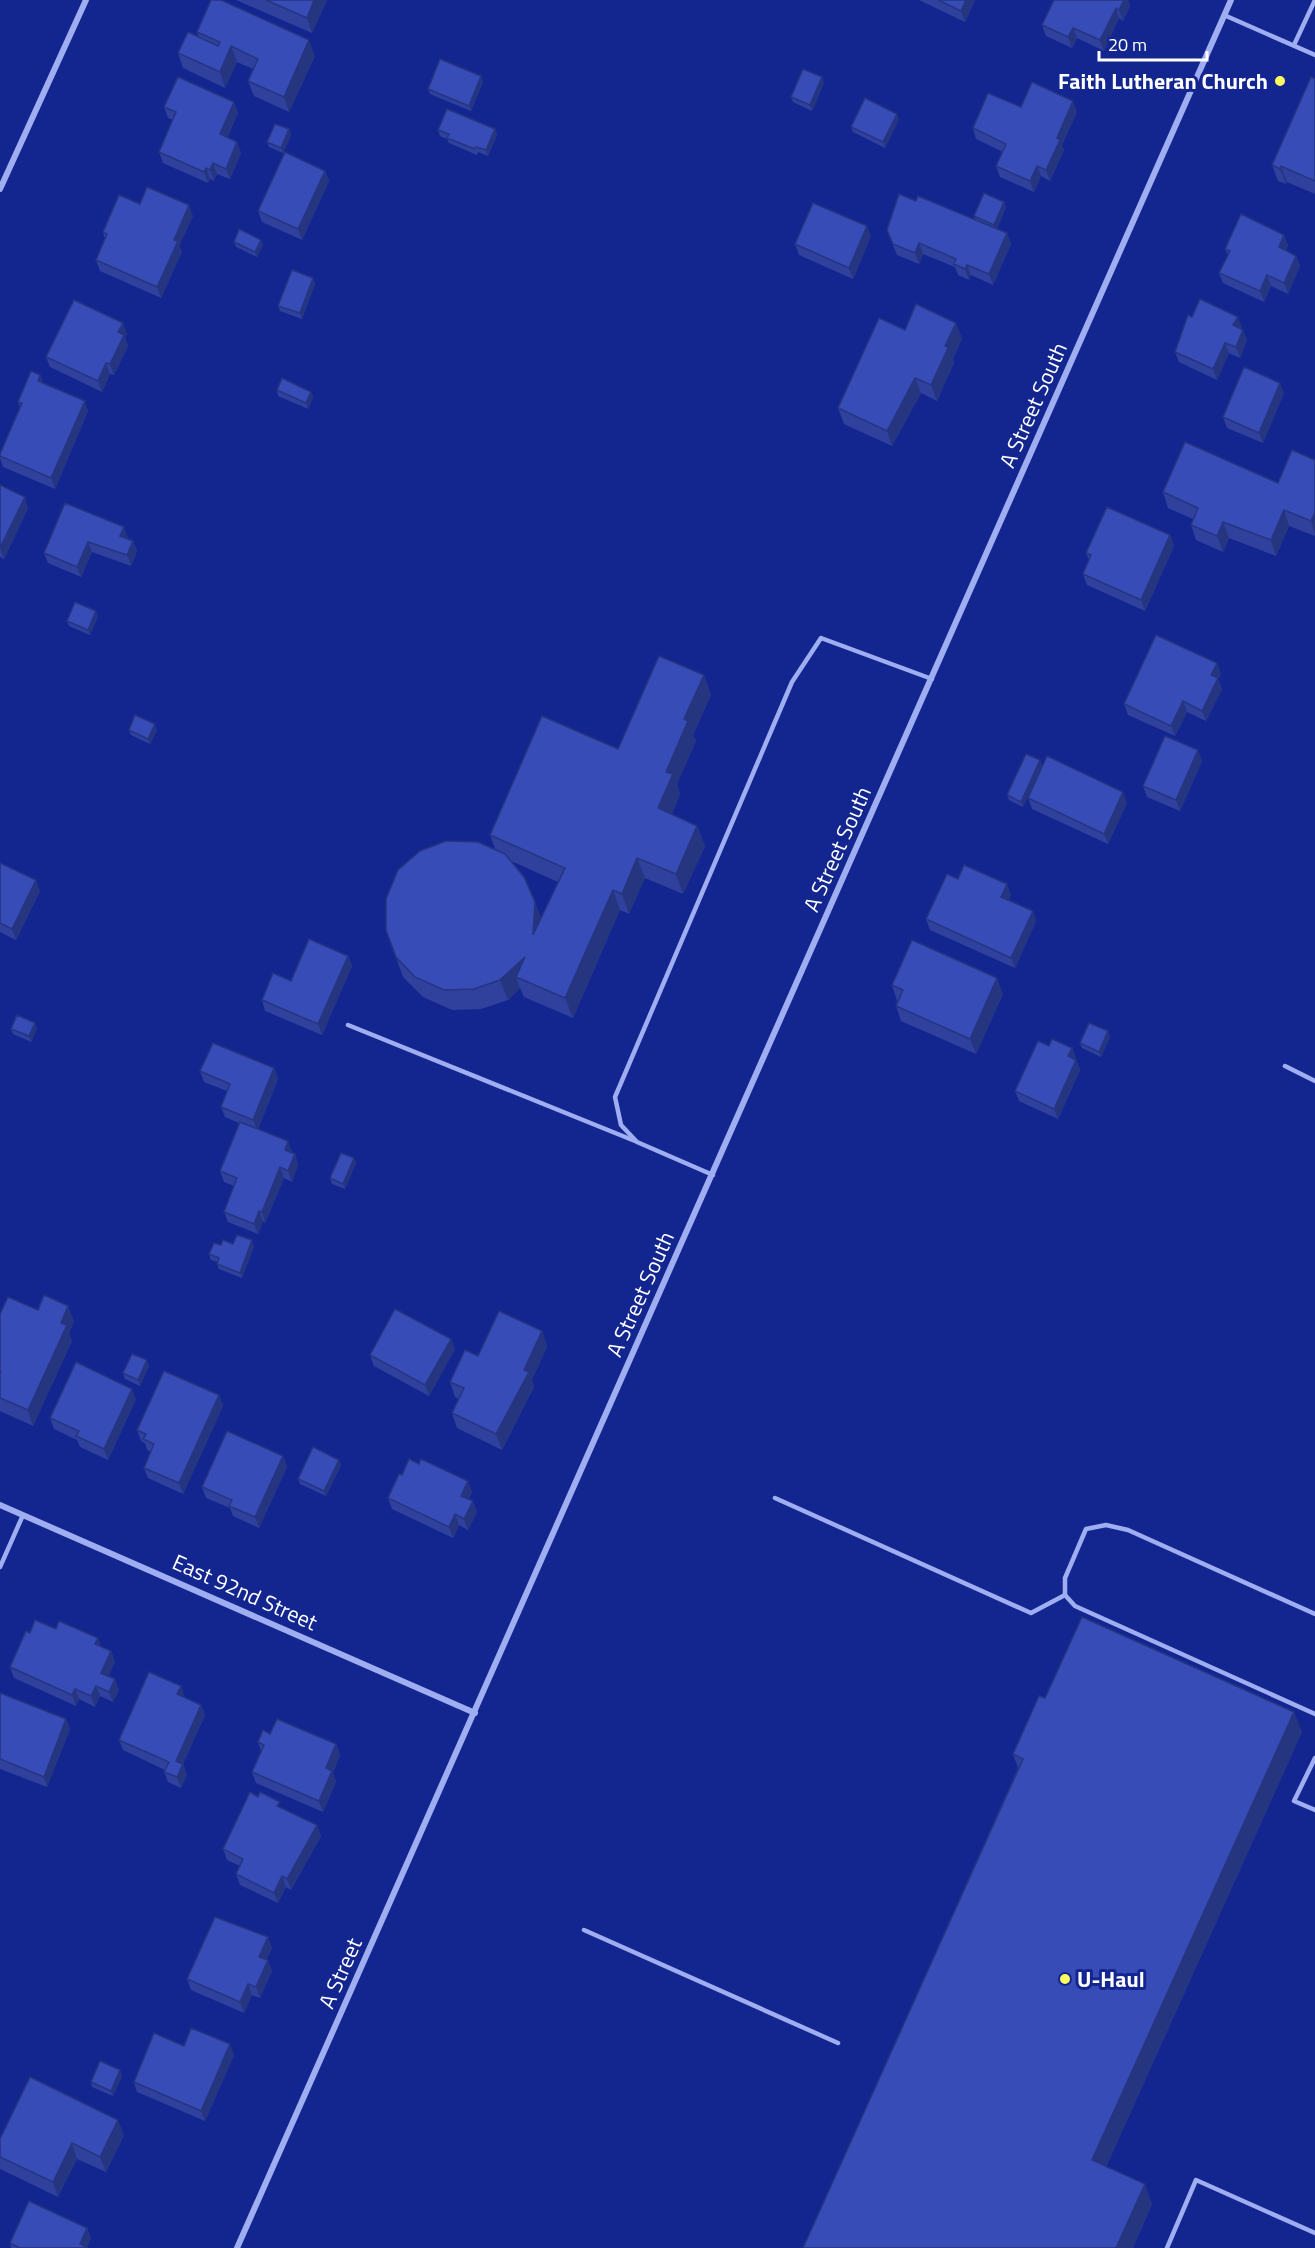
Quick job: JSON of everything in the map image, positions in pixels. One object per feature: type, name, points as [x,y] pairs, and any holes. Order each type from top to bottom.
[{"type":"street","points":[[0,189],[86,0]]},
{"type":"street","name":"A Street South","points":[[475,1713],[1231,0]]},
{"type":"street","name":"East 92nd Street","points":[[0,1504],[475,1713]]},
{"type":"street","name":"A Street","points":[[237,2248],[475,1713]]},
{"type":"lane","points":[[1294,45],[1315,0]]},
{"type":"lane","points":[[1224,15],[1315,55]]},
{"type":"lane","points":[[638,1142],[621,1125],[615,1097],[792,682],[821,638],[932,679]]},
{"type":"lane","points":[[348,1025],[638,1142],[713,1175]]},
{"type":"lane","points":[[1285,1066],[1315,1081]]},
{"type":"lane","points":[[775,1498],[1031,1612],[1065,1595]]},
{"type":"lane","points":[[0,1567],[23,1515]]},
{"type":"lane","points":[[1315,1614],[1128,1530],[1106,1525],[1086,1529],[1065,1578],[1065,1595],[1075,1606],[1315,1714]]},
{"type":"lane","points":[[1315,1758],[1294,1801],[1315,1810]]},
{"type":"lane","points":[[584,1929],[838,2043]]},
{"type":"lane","points":[[1167,2248],[1196,2180],[1315,2234]]},
{"type":"building","points":[[211,0],[221,0],[309,40],[284,97],[248,81],[258,59],[231,46],[220,72],[178,53],[188,32],[218,46],[220,42],[197,32]]},
{"type":"building","points":[[266,0],[314,0],[307,18]]},
{"type":"building","points":[[938,0],[966,0],[961,11]]},
{"type":"building","points":[[1054,0],[1124,0],[1119,10],[1116,8],[1100,40],[1073,28],[1068,37],[1042,25]]},
{"type":"building","points":[[440,59],[481,76],[469,106],[428,89]]},
{"type":"building","points":[[803,69],[822,77],[810,105],[791,97]]},
{"type":"building","points":[[178,77],[234,102],[220,134],[237,142],[226,169],[213,163],[210,170],[206,168],[204,172],[159,152],[176,112],[164,107]]},
{"type":"building","points":[[1311,77],[1315,79],[1315,181],[1281,166],[1280,169],[1272,165]]},
{"type":"building","points":[[1032,82],[1073,101],[1057,138],[1060,140],[1046,170],[1037,166],[1030,181],[996,166],[1006,144],[973,128],[988,93],[1021,107]]},
{"type":"building","points":[[865,98],[897,114],[883,142],[851,127]]},
{"type":"building","points":[[447,109],[495,129],[486,150],[476,147],[475,149],[447,138],[449,134],[438,130]]},
{"type":"building","points":[[275,124],[289,129],[281,148],[267,142]]},
{"type":"building","points":[[285,152],[325,171],[298,229],[258,211]]},
{"type":"building","points":[[147,187],[189,205],[174,240],[178,241],[157,287],[96,260],[107,234],[103,232],[119,195],[140,204]]},
{"type":"building","points":[[984,193],[1004,202],[994,225],[974,216]]},
{"type":"building","points":[[899,194],[916,201],[918,196],[1007,233],[989,274],[967,265],[965,269],[954,264],[956,259],[919,243],[915,253],[893,244],[887,230]]},
{"type":"building","points":[[813,203],[867,226],[849,268],[795,244]]},
{"type":"building","points":[[1241,214],[1284,235],[1279,247],[1296,256],[1284,283],[1267,275],[1260,291],[1219,273],[1230,251],[1225,249]]},
{"type":"building","points":[[239,229],[261,240],[255,252],[234,242]]},
{"type":"building","points":[[292,270],[313,278],[300,313],[278,306]]},
{"type":"building","points":[[1200,299],[1238,317],[1233,325],[1243,330],[1236,347],[1225,343],[1213,369],[1175,352],[1188,315],[1192,317]]},
{"type":"building","points":[[74,300],[123,323],[118,332],[124,335],[110,364],[106,363],[98,381],[46,357]]},
{"type":"building","points":[[916,304],[956,323],[945,346],[948,348],[931,385],[915,378],[887,431],[838,408],[879,318],[905,330]]},
{"type":"building","points":[[1244,367],[1280,383],[1259,433],[1223,417]]},
{"type":"building","points":[[31,371],[40,375],[38,381],[85,401],[51,478],[0,456],[22,403],[18,402]]},
{"type":"building","points":[[282,378],[311,392],[306,403],[277,390]]},
{"type":"building","points":[[1185,442],[1278,483],[1292,450],[1315,460],[1315,512],[1311,521],[1284,510],[1271,540],[1223,522],[1217,536],[1191,525],[1198,508],[1163,492]]},
{"type":"building","points":[[0,485],[25,497],[0,548]]},
{"type":"building","points":[[65,503],[124,527],[120,536],[133,541],[127,555],[88,542],[77,567],[44,553]]},
{"type":"building","points":[[1107,507],[1170,535],[1141,600],[1083,574],[1091,555],[1086,553]]},
{"type":"building","points":[[75,602],[96,611],[88,630],[67,621]]},
{"type":"building","points":[[1156,635],[1217,663],[1211,675],[1218,678],[1202,711],[1183,701],[1171,726],[1124,704]]},
{"type":"building","points":[[659,656],[704,675],[684,719],[688,721],[666,772],[673,774],[658,808],[697,826],[676,874],[637,858],[622,894],[613,890],[565,998],[516,977],[525,957],[500,980],[474,989],[444,990],[415,977],[396,957],[386,930],[386,899],[398,870],[420,851],[446,841],[478,842],[505,854],[524,877],[535,902],[533,935],[565,868],[490,835],[542,716],[618,749]]},
{"type":"building","points":[[135,715],[155,724],[148,739],[129,730]]},
{"type":"building","points":[[1165,736],[1198,750],[1176,800],[1143,786]]},
{"type":"building","points":[[1026,754],[1040,760],[1021,802],[1007,795]]},
{"type":"building","points":[[1047,756],[1123,792],[1104,834],[1028,798]]},
{"type":"building","points":[[0,863],[36,880],[12,929],[0,923]]},
{"type":"building","points":[[964,865],[1007,884],[1001,897],[1033,911],[1011,958],[926,919],[947,874],[958,879]]},
{"type":"building","points":[[309,939],[348,956],[318,1024],[262,1000],[273,973],[291,981]]},
{"type":"building","points":[[912,940],[997,978],[970,1039],[896,1006],[903,990],[892,985]]},
{"type":"building","points":[[17,1015],[35,1023],[29,1036],[11,1029]]},
{"type":"building","points":[[1089,1023],[1108,1031],[1099,1052],[1080,1043]]},
{"type":"building","points":[[1052,1039],[1072,1048],[1068,1056],[1076,1060],[1054,1109],[1015,1091],[1038,1041],[1049,1046]]},
{"type":"building","points":[[213,1043],[274,1068],[253,1120],[221,1107],[230,1084],[200,1071]]},
{"type":"building","points":[[240,1122],[288,1141],[285,1150],[295,1154],[288,1171],[280,1167],[262,1212],[259,1211],[254,1224],[224,1212],[237,1178],[220,1171]]},
{"type":"building","points":[[341,1153],[354,1158],[343,1184],[330,1178]]},
{"type":"building","points":[[237,1235],[252,1240],[240,1273],[217,1264],[219,1258],[209,1254],[214,1243],[221,1245],[223,1240],[233,1244]]},
{"type":"building","points":[[44,1295],[68,1306],[61,1323],[67,1325],[28,1410],[0,1398],[0,1314],[8,1297],[38,1310]]},
{"type":"building","points":[[395,1309],[451,1339],[425,1385],[370,1355]]},
{"type":"building","points":[[499,1311],[542,1331],[524,1370],[529,1372],[496,1434],[452,1413],[464,1388],[450,1382],[465,1350],[478,1356]]},
{"type":"building","points":[[132,1354],[147,1360],[138,1380],[123,1373]]},
{"type":"building","points":[[76,1362],[132,1389],[104,1449],[76,1436],[79,1431],[50,1418]]},
{"type":"building","points":[[164,1371],[219,1395],[179,1483],[144,1468],[154,1444],[143,1439],[146,1434],[137,1430]]},
{"type":"building","points":[[227,1431],[283,1456],[255,1517],[229,1506],[232,1500],[202,1487]]},
{"type":"building","points":[[313,1447],[339,1460],[324,1491],[298,1479]]},
{"type":"building","points":[[409,1459],[419,1464],[421,1459],[468,1481],[461,1496],[473,1501],[464,1519],[455,1514],[449,1527],[388,1498]]},
{"type":"building","name":"U-Haul","points":[[1082,1617],[1294,1712],[1092,2160],[1145,2184],[1116,2248],[803,2248],[1023,1759],[1013,1754],[1039,1696],[1045,1698]]},
{"type":"building","points":[[35,1620],[56,1629],[59,1621],[98,1638],[95,1644],[111,1651],[101,1673],[115,1679],[109,1692],[96,1686],[91,1696],[75,1689],[72,1695],[10,1667],[26,1631],[30,1633]]},
{"type":"building","points":[[149,1672],[181,1686],[177,1694],[201,1705],[176,1761],[183,1764],[177,1777],[164,1772],[169,1762],[119,1740]]},
{"type":"building","points":[[0,1693],[66,1719],[44,1777],[0,1759]]},
{"type":"building","points":[[277,1719],[336,1744],[326,1768],[332,1771],[319,1801],[252,1772],[264,1745],[258,1742],[263,1730],[270,1734]]},
{"type":"building","points":[[250,1792],[258,1797],[260,1792],[280,1802],[277,1806],[317,1825],[287,1879],[282,1876],[274,1893],[236,1874],[243,1859],[223,1849]]},
{"type":"building","points":[[215,1917],[268,1937],[259,1957],[268,1960],[256,1987],[248,1984],[240,2002],[187,1979]]},
{"type":"building","points":[[191,2028],[230,2044],[201,2111],[134,2082],[154,2033],[184,2046]]},
{"type":"building","points":[[100,2061],[120,2070],[111,2091],[91,2082]]},
{"type":"building","points":[[30,2077],[118,2120],[100,2157],[72,2143],[53,2182],[0,2157],[0,2139]]},
{"type":"building","points":[[29,2201],[87,2228],[80,2244],[88,2248],[20,2248],[10,2243]]},
{"type":"place","name":"Faith Lutheran Church","points":[[1280,81]]},
{"type":"place","name":"U-Haul","points":[[1065,1979]]}]
